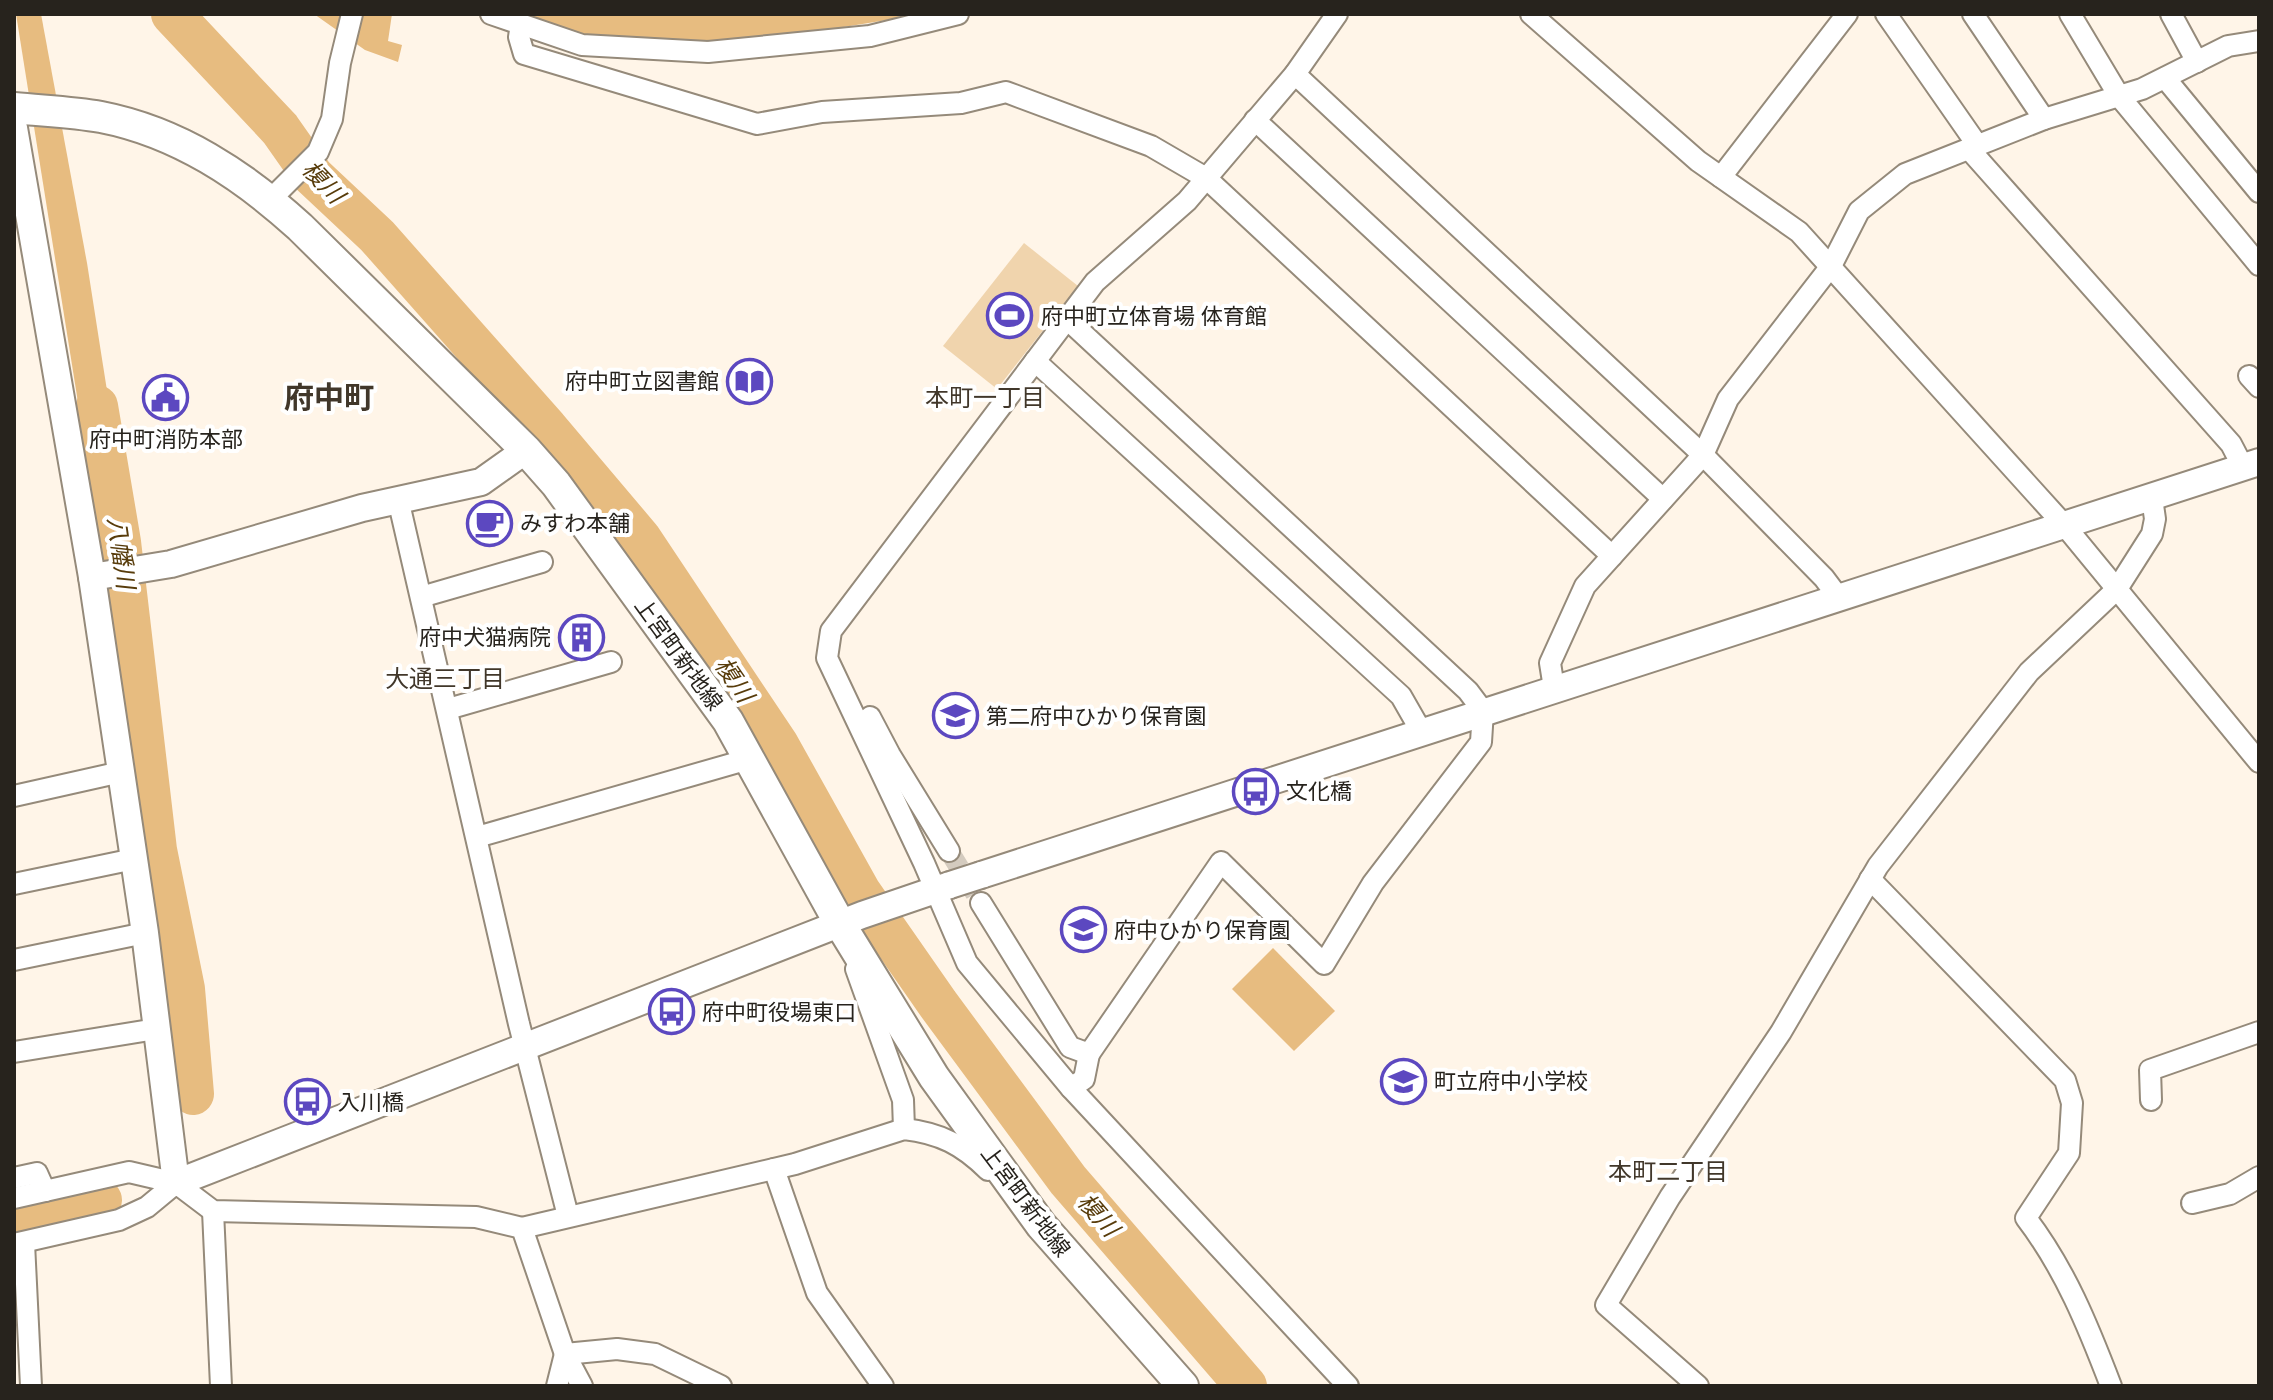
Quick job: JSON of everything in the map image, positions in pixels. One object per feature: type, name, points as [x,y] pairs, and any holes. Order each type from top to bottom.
[{"type":"main road","name":"上宮町新地線","points":[[19,115],[65,113],[101,117],[153,131],[280,190],[300,227],[526,450],[556,484],[728,721],[851,919],[934,1077],[1041,1225],[1183,1386]]},
{"type":"street","points":[[280,190],[318,152],[332,119],[340,63],[352,14]]},
{"type":"street","points":[[491,14],[582,45],[708,52],[870,36],[958,14]]},
{"type":"street","points":[[1337,14],[1295,74],[1187,201],[1095,282],[831,631],[827,658],[967,963],[1071,1088],[1348,1386]]},
{"type":"street","points":[[1531,14],[1698,161],[1799,232],[2065,526],[2259,762]]},
{"type":"street","points":[[1721,177],[1847,14]]},
{"type":"street","points":[[31,1386],[19,1244],[119,1220],[147,1207],[176,1183],[851,919],[1421,731],[2251,464],[1973,147],[1886,14]]},
{"type":"street","points":[[1973,14],[2044,119]]},
{"type":"street","points":[[2070,14],[2119,96],[2259,265]]},
{"type":"street","points":[[2171,14],[2197,62]]},
{"type":"street","points":[[521,24],[519,37],[524,54],[757,124],[822,112],[961,103],[1006,92],[1151,146],[1206,178],[1612,556]]},
{"type":"street","points":[[1554,688],[1550,663],[1585,586],[1703,455],[1728,399],[1831,266],[1859,211],[1905,174],[2044,119],[2165,78],[2228,46],[2259,41]]},
{"type":"street","points":[[1295,74],[1703,455],[1824,578],[1839,598]]},
{"type":"street","points":[[2165,78],[2259,192]]},
{"type":"street","points":[[19,115],[145,933],[176,1183]]},
{"type":"street","points":[[1255,120],[1663,499]]},
{"type":"street","points":[[1067,319],[1468,691],[1483,711],[1481,742],[1373,883],[1324,964],[1221,862],[1089,1054],[1084,1079],[1071,1088]]},
{"type":"street","points":[[1035,361],[1401,696],[1421,731]]},
{"type":"street","points":[[92,577],[171,564],[398,499],[481,482],[526,450]]},
{"type":"street","points":[[1698,1386],[1606,1305],[1670,1197],[1781,1032],[1878,866],[2029,672],[2117,589],[2152,534],[2155,519],[2152,498]]},
{"type":"street","points":[[398,499],[525,1046],[568,1216]]},
{"type":"street","points":[[421,597],[542,562]]},
{"type":"street","points":[[448,709],[611,662]]},
{"type":"street","points":[[850,703],[866,709],[890,755],[949,851]]},
{"type":"street","points":[[477,837],[749,759]]},
{"type":"street","points":[[14,796],[121,772]]},
{"type":"street","points":[[14,884],[134,859]]},
{"type":"street","points":[[1870,879],[2065,1080],[2072,1103],[2069,1153],[2026,1218],[2047,1246],[2084,1314],[2111,1386]]},
{"type":"street","points":[[981,903],[1070,1047],[1089,1054]]},
{"type":"street","points":[[851,919],[903,1100],[904,1129]]},
{"type":"street","points":[[14,960],[145,933]]},
{"type":"street","points":[[14,1052],[156,1029]]},
{"type":"street","points":[[2151,1100],[2150,1070],[2259,1032]]},
{"type":"street","points":[[14,1198],[129,1172],[176,1183],[213,1211],[476,1217],[522,1228],[774,1169],[904,1129],[922,1131],[966,1149],[1041,1225]]},
{"type":"street","points":[[774,1169],[817,1293],[883,1386]]},
{"type":"street","points":[[14,1178],[37,1173],[45,1191]]},
{"type":"street","points":[[2192,1203],[2230,1194],[2259,1177]]},
{"type":"street","points":[[213,1211],[221,1386]]},
{"type":"street","points":[[522,1228],[565,1354],[582,1386]]},
{"type":"street","points":[[565,1354],[617,1349],[655,1354],[721,1386]]},
{"type":"street","points":[[557,1386],[565,1354]]},
{"type":"shaded area","points":[[16,14],[41,14],[87,263],[118,461],[88,465]]},
{"type":"shaded area","points":[[314,14],[392,14],[388,41],[402,45],[398,62],[365,50]]},
{"type":"shaded area","points":[[517,14],[906,14],[893,19],[764,40],[684,45],[580,37]]},
{"type":"shaded area","name":"府中町立体育場 体育館","points":[[1024,243],[1078,286],[997,389],[943,346]]},
{"type":"shaded area","points":[[1273,948],[1335,1011],[1294,1051],[1232,989]]},
{"type":"waterway","name":"榎川","points":[[172,14],[280,129],[313,176],[377,236],[640,538],[778,745],[860,892],[938,1004],[1068,1180],[1246,1386]]},
{"type":"waterway","name":"八幡川","points":[[97,406],[120,542],[156,850],[184,989],[193,1094]]},
{"type":"waterway","name":"八幡川","points":[[14,1222],[70,1211],[101,1200]]},
{"type":"tunnel","points":[[949,851],[981,903]]},
{"type":"place","name":"府中町立体育場 体育館","points":[[1010,316]]},
{"type":"place","name":"府中町立図書館","points":[[750,381]]},
{"type":"place","name":"府中町消防本部","points":[[166,398]]},
{"type":"place","name":"みすわ本舗","points":[[489,523]]},
{"type":"place","name":"府中犬猫病院","points":[[582,637]]},
{"type":"place","name":"第二府中ひかり保育園","points":[[955,716]]},
{"type":"place","name":"文化橋","points":[[1255,791]]},
{"type":"place","name":"府中ひかり保育園","points":[[1083,930]]},
{"type":"place","name":"府中町役場東口","points":[[671,1012]]},
{"type":"place","name":"町立府中小学校","points":[[1403,1081]]},
{"type":"place","name":"入川橋","points":[[307,1102]]},
{"type":"district","name":"府中町","points":[[329,398]]},
{"type":"district","name":"本町一丁目","points":[[985,398]]},
{"type":"district","name":"大通三丁目","points":[[445,679]]},
{"type":"district","name":"本町二丁目","points":[[1668,1172]]}]
